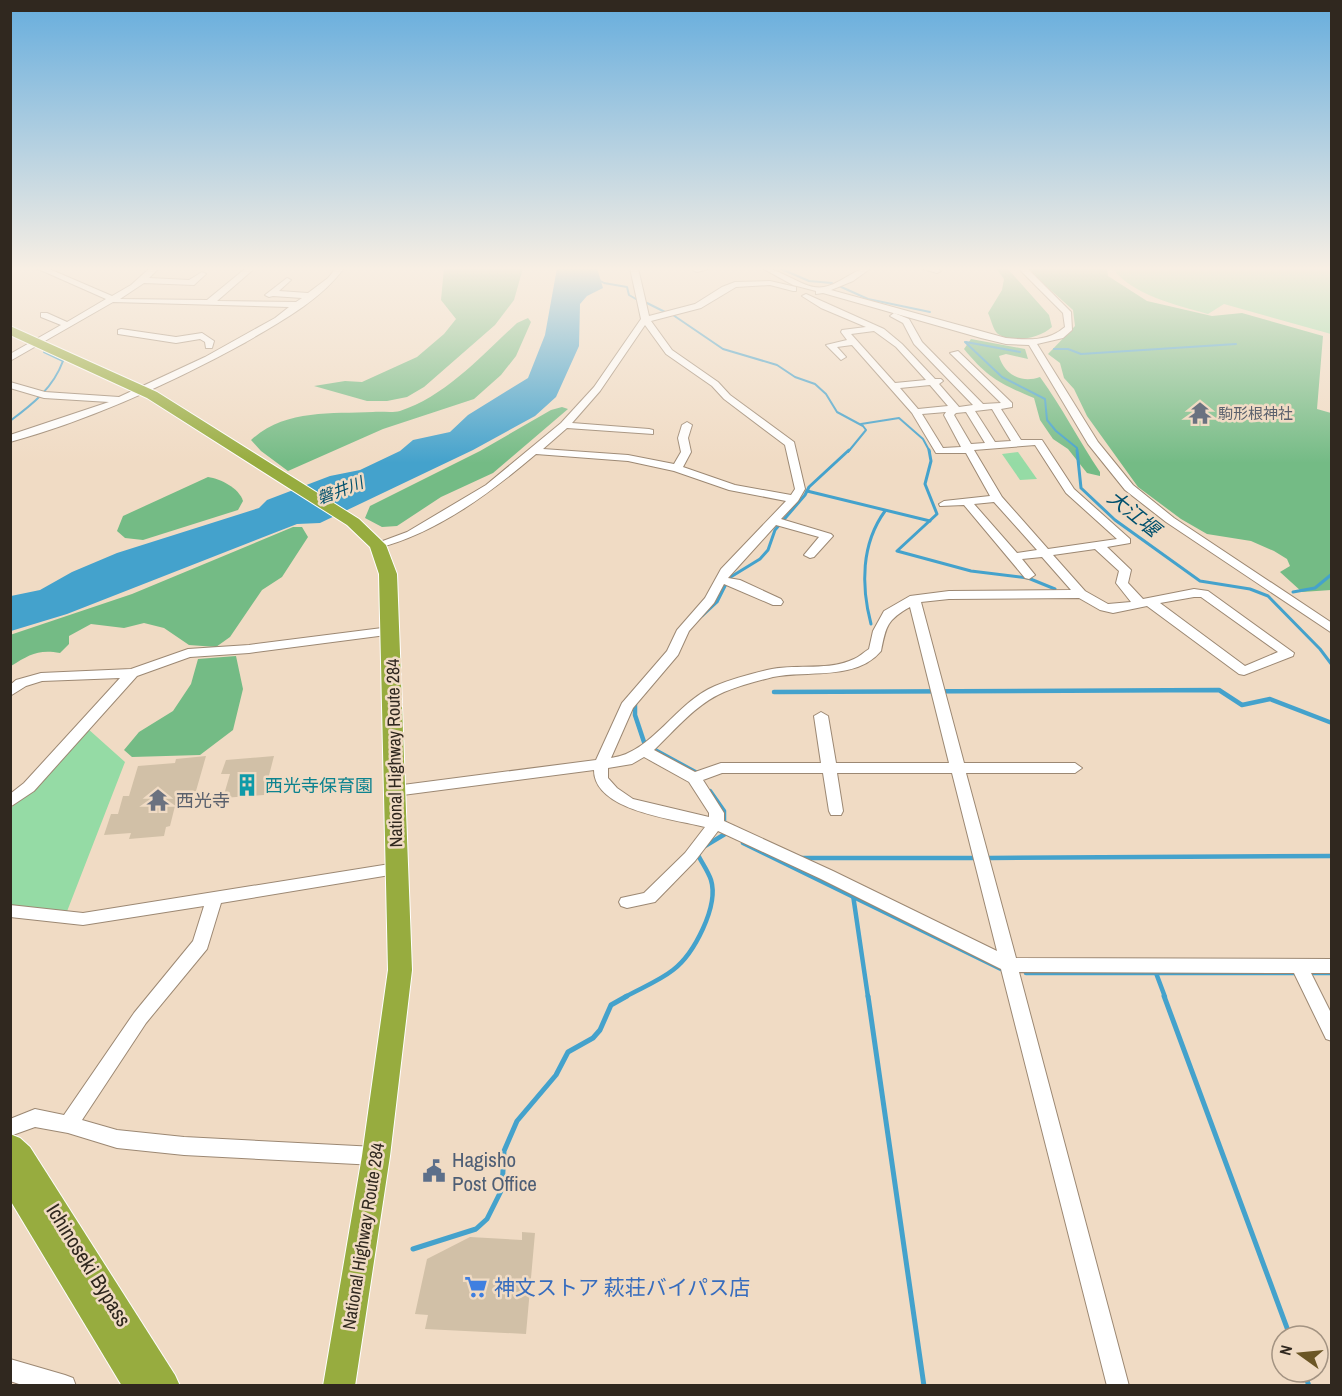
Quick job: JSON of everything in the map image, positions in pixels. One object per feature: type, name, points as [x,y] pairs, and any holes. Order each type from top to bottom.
[{"type":"highway","name":"National Highway Route 284","points":[[17,333],[147,392],[353,522],[378,545],[388,574],[400,970],[376,1156],[339,1386]]},
{"type":"highway","name":"Ichinoseki Bypass","points":[[10,1147],[20,1156],[164,1386]]},
{"type":"highway","name":"Ichinoseki Bypass","points":[[10,1173],[141,1386]]},
{"type":"street","points":[[10,358],[51,333]]},
{"type":"street","points":[[129,333],[176,340],[202,336],[210,341],[205,345],[228,348]]},
{"type":"street","points":[[10,439],[147,392],[255,333]]},
{"type":"street","points":[[378,545],[411,534],[490,487],[566,425],[597,388],[635,333]]},
{"type":"street","points":[[655,333],[669,352],[715,384],[727,397],[790,444],[800,489],[794,499],[725,572],[711,600],[683,630],[673,652],[627,706],[601,765],[601,779],[612,792],[628,803],[716,824],[827,875],[1009,965],[1332,966]]},
{"type":"street","points":[[846,333],[916,412],[940,451],[1038,442],[1070,491],[1126,541],[1014,557]]},
{"type":"street","points":[[884,333],[954,409]]},
{"type":"street","points":[[914,333],[917,342],[981,408]]},
{"type":"street","points":[[977,333],[998,339],[1032,343],[1063,333]]},
{"type":"street","points":[[841,357],[830,345],[854,342]]},
{"type":"street","points":[[896,344],[917,342]]},
{"type":"street","points":[[1032,343],[1099,451],[1118,477],[1165,516],[1332,629]]},
{"type":"street","points":[[916,412],[1009,405],[955,353]]},
{"type":"street","points":[[892,386],[978,376]]},
{"type":"street","points":[[10,385],[44,395],[123,400]]},
{"type":"street","points":[[995,407],[1018,443]]},
{"type":"street","points":[[954,409],[949,415],[997,498],[1081,594],[1104,607],[1113,609],[1145,603],[1194,593],[1204,594],[1288,653],[1244,670],[1145,603],[1122,583],[1125,570],[1098,545]]},
{"type":"street","points":[[969,409],[992,445]]},
{"type":"street","points":[[566,425],[648,432]]},
{"type":"street","points":[[677,468],[686,452],[683,438],[687,425]]},
{"type":"street","points":[[533,451],[628,458],[677,468],[733,488],[794,499]]},
{"type":"street","points":[[944,504],[997,498]]},
{"type":"street","points":[[966,501],[1029,575]]},
{"type":"street","points":[[774,521],[827,536],[810,555]]},
{"type":"street","points":[[721,580],[736,583],[777,602]]},
{"type":"street","points":[[395,791],[627,761],[644,751],[694,704],[719,689],[773,673],[834,668],[857,663],[875,651],[879,630],[888,614],[914,599],[949,594],[1081,594]]},
{"type":"street","points":[[914,599],[1118,1386]]},
{"type":"street","points":[[10,692],[21,683],[41,677],[132,673],[188,653],[249,649],[390,631]]},
{"type":"street","points":[[10,802],[29,787],[132,673]]},
{"type":"street","points":[[821,716],[836,811]]},
{"type":"street","points":[[627,902],[649,898],[690,857],[694,848],[716,824],[717,813],[694,778],[644,751]]},
{"type":"street","points":[[694,778],[721,768],[957,766],[1075,768]]},
{"type":"street","points":[[10,911],[83,919],[396,869]]},
{"type":"street","points":[[68,1124],[140,1018],[201,944],[214,899]]},
{"type":"street","points":[[1299,966],[1332,1034]]},
{"type":"street","points":[[10,1128],[36,1118],[68,1124],[117,1139],[184,1146],[376,1156]]},
{"type":"street","points":[[10,1370],[65,1386]]},
{"type":"green space","points":[[486,333],[424,387],[407,397],[387,401],[367,401],[314,386],[345,381],[362,382],[417,357],[444,334]]},
{"type":"green space","points":[[506,333],[526,333],[516,356],[501,375],[474,399],[383,429],[288,471],[261,451],[251,440],[264,430],[293,418],[324,414],[400,411],[433,395],[477,361]]},
{"type":"green space","points":[[997,333],[1042,333],[1018,339]]},
{"type":"green space","points":[[1068,333],[1313,333],[1323,336],[1317,409],[1331,413],[1331,590],[1302,592],[1280,572],[1290,566],[1287,559],[1251,541],[1207,534],[1181,519],[1138,487],[1087,416],[1074,389],[1064,378],[1060,363],[1048,354]]},
{"type":"green space","points":[[971,339],[1025,349],[1028,359],[1006,354],[999,356],[1001,362],[1014,376],[1026,379],[1040,377],[1100,472],[1100,476],[1087,473],[1068,449],[1053,439],[1040,420],[1034,398],[995,379],[972,359],[964,349]]},
{"type":"green space","points":[[562,407],[568,409],[493,473],[441,497],[397,526],[382,527],[365,518],[370,506],[480,451],[551,410]]},
{"type":"green space","points":[[1018,452],[1037,479],[1020,480],[1002,454]]},
{"type":"green space","points":[[208,477],[224,482],[238,492],[243,501],[238,510],[143,540],[125,538],[117,531],[123,516]]},
{"type":"green space","points":[[293,527],[302,527],[308,537],[282,577],[262,590],[230,637],[216,647],[189,645],[164,628],[144,623],[124,628],[91,624],[69,636],[69,644],[60,653],[34,654],[11,666],[10,635],[132,594]]},
{"type":"green space","points":[[236,656],[243,689],[233,730],[200,755],[132,757],[124,750],[139,732],[173,711],[191,684],[198,659]]},
{"type":"green space","points":[[87,728],[125,762],[66,914],[11,907],[11,808],[28,793]]},
{"type":"water","name":"磐井川","points":[[545,333],[579,333],[579,346],[556,397],[535,416],[473,450],[320,523],[297,524],[67,614],[11,631],[11,596],[40,590],[72,572],[117,553],[259,508],[267,500],[330,476],[360,470],[400,451],[413,440],[450,432],[468,415],[528,378]]},
{"type":"building","name":"西光寺","points":[[206,756],[192,805],[175,806],[170,826],[166,827],[164,836],[129,839],[131,833],[104,835],[111,814],[118,814],[123,796],[129,796],[138,766],[175,763],[176,759]]},
{"type":"building","name":"西光寺保育園","points":[[274,756],[264,795],[223,798],[230,774],[221,774],[226,760]]},
{"type":"building","name":"神文ストア 萩荘バイパス店","points":[[522,1232],[535,1233],[526,1334],[425,1329],[428,1315],[415,1314],[427,1259],[470,1237],[522,1240]]},
{"type":"waterway","points":[[700,333],[723,349],[777,365],[795,377],[815,384],[826,394],[837,412],[863,426],[866,430],[848,452]]},
{"type":"waterway","name":"大江堰","points":[[965,342],[1002,377],[1045,399],[1047,420],[1077,450]]},
{"type":"waterway","points":[[966,342],[1020,352]]},
{"type":"waterway","points":[[1054,349],[1068,349],[1081,354],[1236,344]]},
{"type":"waterway","points":[[10,421],[41,395],[59,371],[63,361],[44,352]]},
{"type":"waterway","points":[[861,424],[899,418],[923,439],[929,450]]},
{"type":"waterway","points":[[807,491],[849,450]]},
{"type":"waterway","points":[[929,450],[931,461],[925,484],[937,514],[930,521]]},
{"type":"waterway","name":"大江堰","points":[[1077,450],[1081,488],[1115,520],[1200,581],[1250,589],[1268,596],[1320,649],[1332,665]]},
{"type":"waterway","points":[[702,616],[717,602],[729,578],[760,559],[768,550],[775,530],[807,491]]},
{"type":"waterway","points":[[807,491],[930,521]]},
{"type":"waterway","points":[[871,624],[866,595],[865,566],[871,537],[885,511]]},
{"type":"waterway","points":[[930,521],[897,551],[971,571],[1028,578],[1055,589]]},
{"type":"waterway","points":[[1293,592],[1315,588],[1332,574]]},
{"type":"waterway","points":[[774,692],[1219,690],[1242,705],[1270,699],[1332,723]]},
{"type":"waterway","points":[[635,702],[635,715],[644,742]]},
{"type":"waterway","points":[[653,749],[697,773]]},
{"type":"waterway","points":[[710,791],[724,811],[724,822]]},
{"type":"waterway","points":[[705,846],[725,834]]},
{"type":"waterway","points":[[743,843],[853,897]]},
{"type":"waterway","points":[[625,997],[673,970],[689,953],[703,929],[713,891],[710,877],[698,855],[700,851]]},
{"type":"waterway","points":[[989,858],[1332,856]]},
{"type":"waterway","points":[[801,858],[974,858]]},
{"type":"waterway","points":[[853,897],[1001,969]]},
{"type":"waterway","points":[[853,897],[868,997]]},
{"type":"waterway","points":[[1026,973],[1156,973]]},
{"type":"waterway","points":[[1156,973],[1298,973]]},
{"type":"waterway","points":[[1156,973],[1165,997]]},
{"type":"waterway","points":[[1308,973],[1332,973]]},
{"type":"waterway","points":[[413,1249],[476,1229],[487,1219],[502,1189],[504,1151],[517,1121],[556,1075],[568,1052],[593,1038],[600,1030],[611,1005],[627,996]]},
{"type":"waterway","points":[[868,996],[924,1386]]},
{"type":"waterway","points":[[1164,996],[1286,1324]]},
{"type":"place","name":"駒形根神社","points":[[1200,413]]},
{"type":"place","name":"西光寺保育園","points":[[247,785]]},
{"type":"place","name":"西光寺","points":[[158,800]]},
{"type":"place","name":"Hagisho Post Office","points":[[434,1171]]},
{"type":"place","name":"神文ストア 萩荘バイパス店","points":[[476,1287]]}]
